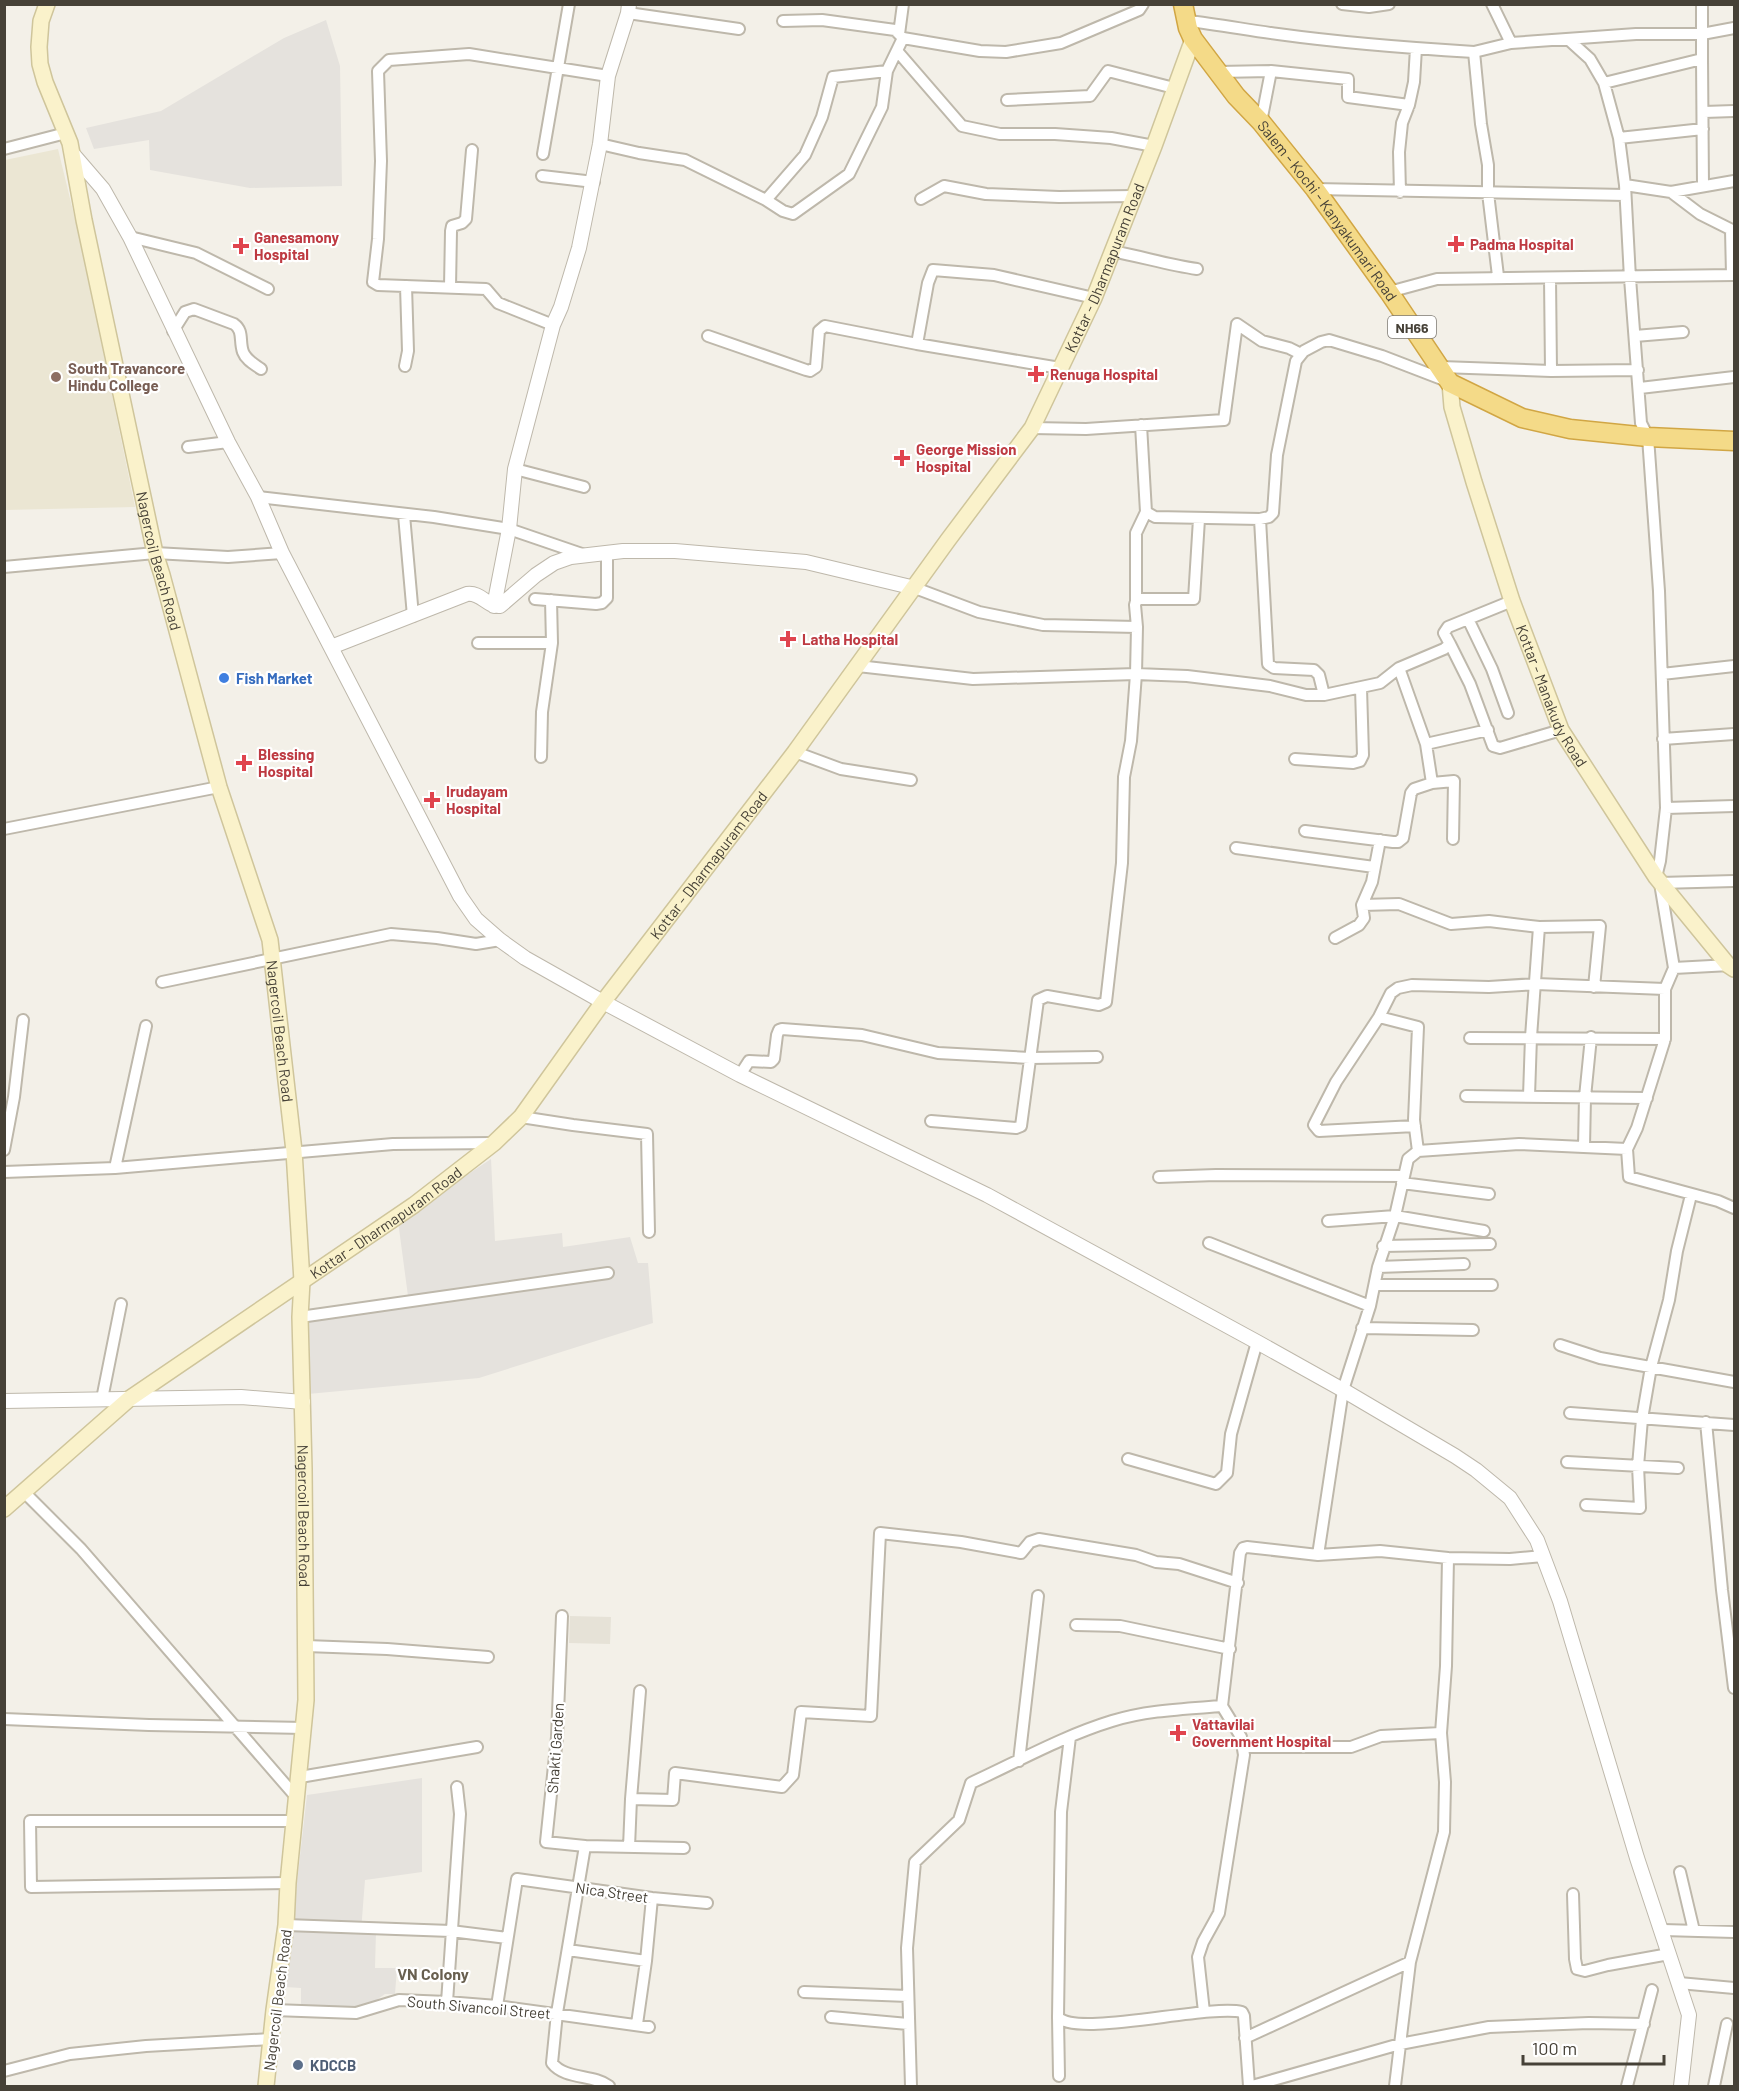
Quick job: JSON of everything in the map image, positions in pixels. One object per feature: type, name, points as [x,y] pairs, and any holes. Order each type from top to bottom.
[{"type":"highway","name":"Salem - Kochi - Kanyakumari Road","points":[[1185,13],[1193,39],[1236,96],[1261,122],[1315,189],[1445,375],[1522,418],[1570,429],[1648,437],[1734,441]]},
{"type":"main road","name":"Nagercoil Beach Road","points":[[47,4],[41,21],[40,64],[72,153],[84,220],[155,554],[219,787],[270,940],[294,1152],[302,1281],[300,1317],[306,1700],[286,1925],[266,2086]]},
{"type":"main road","name":"Kottar - Dharmapuram Road","points":[[5,1507],[129,1399],[414,1205],[494,1143],[522,1117],[603,1002],[795,752],[1032,428],[1094,298],[1193,39]]},
{"type":"main road","name":"Kottar - Manakudy Road","points":[[1445,375],[1452,407],[1512,601],[1560,730],[1658,880],[1732,966]]},
{"type":"street","points":[[543,154],[569,4]]},
{"type":"street","points":[[600,144],[685,160],[793,214],[849,174],[882,107],[887,71],[898,52],[903,4]]},
{"type":"street","points":[[783,21],[822,20],[895,30],[901,36],[980,51],[1006,52],[1062,44],[1139,10],[1143,4]]},
{"type":"street","points":[[1342,4],[1369,6],[1389,4]]},
{"type":"street","points":[[1492,4],[1511,43]]},
{"type":"street","points":[[1702,4],[1703,186]]},
{"type":"street","points":[[494,606],[509,529],[515,469],[553,325],[561,307],[579,248],[594,182],[608,76],[629,9],[739,29]]},
{"type":"street","points":[[1185,13],[1226,25],[1277,34],[1474,52],[1511,43],[1636,34],[1702,34],[1734,28]]},
{"type":"street","points":[[1569,40],[1590,59],[1604,83],[1618,138],[1625,190],[1641,423],[1648,437],[1659,591],[1666,808],[1658,880],[1674,968],[1665,989],[1665,1039],[1637,1128],[1627,1149],[1629,1177],[1718,1201],[1734,1208]]},
{"type":"street","points":[[1400,192],[1399,152],[1402,123],[1414,82],[1416,48]]},
{"type":"street","points":[[898,52],[962,126],[1000,134],[1089,136],[1154,146]]},
{"type":"street","points":[[1474,52],[1481,124],[1488,165],[1488,193],[1498,276]]},
{"type":"street","points":[[553,325],[498,303],[486,289],[378,285],[373,282],[378,239],[381,161],[378,71],[389,60],[469,54],[608,76]]},
{"type":"street","points":[[1604,83],[1702,59]]},
{"type":"street","points":[[766,200],[805,155],[822,117],[833,77],[887,71]]},
{"type":"street","points":[[1007,100],[1090,96],[1108,71],[1174,88]]},
{"type":"street","points":[[1218,72],[1271,72],[1348,79],[1348,97],[1409,105]]},
{"type":"street","points":[[1261,122],[1271,72]]},
{"type":"street","points":[[1704,112],[1734,111]]},
{"type":"street","points":[[1618,138],[1703,129]]},
{"type":"street","points":[[4,149],[66,133]]},
{"type":"street","points":[[450,287],[451,231],[452,226],[466,219],[472,150]]},
{"type":"street","points":[[72,153],[103,189],[130,237],[173,331],[258,497],[282,552],[460,896],[476,919],[525,958],[603,1002],[740,1075],[987,1195],[1343,1389],[1455,1456],[1510,1498],[1537,1540],[1560,1601],[1637,1858],[1663,1930],[1689,2015],[1681,2086]]},
{"type":"street","points":[[542,176],[594,182]]},
{"type":"street","points":[[1315,189],[1488,193],[1625,190],[1671,192],[1734,181]]},
{"type":"street","points":[[921,199],[944,186],[986,194],[1059,197],[1134,196]]},
{"type":"street","points":[[1389,292],[1437,279],[1498,276],[1630,278],[1733,275],[1733,230],[1700,214],[1671,192]]},
{"type":"street","points":[[130,237],[196,253],[268,289]]},
{"type":"street","points":[[1111,251],[1197,269]]},
{"type":"street","points":[[917,344],[928,283],[933,270],[994,275],[1094,298]]},
{"type":"street","points":[[1550,278],[1551,371]]},
{"type":"street","points":[[405,366],[408,351],[406,286]]},
{"type":"street","points":[[173,331],[185,312],[194,309],[234,324],[241,332],[244,354],[261,369]]},
{"type":"street","points":[[1032,428],[1086,429],[1224,420],[1237,324],[1267,343],[1284,346],[1301,354]]},
{"type":"street","points":[[708,336],[810,371],[816,367],[819,331],[823,327],[1060,368]]},
{"type":"street","points":[[1635,336],[1683,332]]},
{"type":"street","points":[[1146,512],[1155,517],[1199,519],[1269,517],[1273,513],[1277,455],[1296,361],[1301,354],[1322,342],[1333,341],[1445,375],[1638,370]]},
{"type":"street","points":[[1640,388],[1734,377]]},
{"type":"street","points":[[931,1121],[1016,1128],[1020,1126],[1038,1000],[1047,996],[1099,1005],[1106,1002],[1122,862],[1124,777],[1131,741],[1136,674],[1136,533],[1146,512],[1141,425]]},
{"type":"street","points":[[188,447],[228,442]]},
{"type":"street","points":[[515,469],[584,487]]},
{"type":"street","points":[[258,497],[509,529],[586,555]]},
{"type":"street","points":[[404,515],[413,616]]},
{"type":"street","points":[[1136,601],[1143,598],[1194,599],[1199,519]]},
{"type":"street","points":[[1260,519],[1268,664],[1274,668],[1314,669],[1319,675],[1324,695]]},
{"type":"street","points":[[331,647],[473,593],[494,606],[500,606],[536,575],[554,563],[571,557],[608,552],[675,551],[806,562],[915,588],[979,612],[1043,625],[1137,627]]},
{"type":"street","points":[[4,567],[155,554],[228,557],[282,552]]},
{"type":"street","points":[[535,599],[596,604],[604,601],[607,598],[608,552]]},
{"type":"street","points":[[541,757],[542,712],[552,643],[551,600]]},
{"type":"street","points":[[1512,601],[1446,629],[1444,636],[1470,684],[1493,746],[1500,748],[1560,730]]},
{"type":"street","points":[[1468,619],[1492,669],[1508,713]]},
{"type":"street","points":[[478,643],[552,643]]},
{"type":"street","points":[[858,666],[973,679],[1136,674],[1199,677],[1270,686],[1306,695],[1324,695],[1380,683],[1399,668],[1450,644]]},
{"type":"street","points":[[1662,674],[1734,666]]},
{"type":"street","points":[[1399,668],[1426,744],[1432,783]]},
{"type":"street","points":[[1295,759],[1353,763],[1360,761],[1363,754],[1361,688]]},
{"type":"street","points":[[1426,744],[1488,730]]},
{"type":"street","points":[[1663,738],[1734,734]]},
{"type":"street","points":[[795,752],[841,769],[911,780]]},
{"type":"street","points":[[1305,831],[1401,841],[1411,793],[1414,789],[1432,783],[1454,781],[1453,839]]},
{"type":"street","points":[[4,830],[219,787]]},
{"type":"street","points":[[1666,808],[1734,806]]},
{"type":"street","points":[[1335,938],[1359,924],[1364,918],[1362,905],[1372,882],[1380,840]]},
{"type":"street","points":[[1236,849],[1374,867]]},
{"type":"street","points":[[1658,880],[1734,881]]},
{"type":"street","points":[[1362,905],[1399,904],[1451,924],[1489,921],[1539,927],[1600,926],[1594,987]]},
{"type":"street","points":[[1529,1096],[1539,927]]},
{"type":"street","points":[[162,982],[391,934],[477,944],[500,940]]},
{"type":"street","points":[[1674,968],[1732,966]]},
{"type":"street","points":[[1415,1126],[1319,1131],[1315,1128],[1314,1123],[1336,1082],[1379,1017],[1391,993],[1398,988],[1412,985],[1489,987],[1536,984],[1665,989]]},
{"type":"street","points":[[1379,1017],[1418,1027],[1415,1126],[1419,1152]]},
{"type":"street","points":[[4,1150],[14,1097],[23,1020]]},
{"type":"street","points":[[115,1168],[146,1026]]},
{"type":"street","points":[[740,1075],[749,1061],[771,1062],[774,1059],[777,1035],[782,1029],[862,1035],[938,1053],[1030,1058],[1097,1057]]},
{"type":"street","points":[[1584,1147],[1585,1097],[1591,1037]]},
{"type":"street","points":[[1470,1038],[1665,1039]]},
{"type":"street","points":[[1466,1096],[1647,1098]]},
{"type":"street","points":[[522,1117],[647,1134],[649,1232]]},
{"type":"street","points":[[4,1172],[115,1168],[393,1144],[494,1143]]},
{"type":"street","points":[[1318,1555],[1343,1389],[1370,1306],[1383,1246],[1395,1216],[1408,1160],[1419,1152],[1519,1144],[1627,1149]]},
{"type":"street","points":[[1159,1178],[1216,1175],[1403,1180],[1489,1194]]},
{"type":"street","points":[[1586,1505],[1640,1508],[1638,1466],[1642,1419],[1691,1195]]},
{"type":"street","points":[[1328,1221],[1395,1216],[1484,1231]]},
{"type":"street","points":[[1209,1243],[1370,1306]]},
{"type":"street","points":[[1383,1246],[1490,1244]]},
{"type":"street","points":[[1378,1267],[1464,1264]]},
{"type":"street","points":[[300,1317],[608,1273]]},
{"type":"street","points":[[1375,1286],[1492,1285]]},
{"type":"street","points":[[102,1399],[121,1304]]},
{"type":"street","points":[[1362,1328],[1473,1330]]},
{"type":"street","points":[[1128,1459],[1216,1484],[1227,1473],[1231,1434],[1257,1342]]},
{"type":"street","points":[[1560,1345],[1600,1358],[1734,1382]]},
{"type":"street","points":[[4,1401],[241,1397],[303,1402]]},
{"type":"street","points":[[1569,1413],[1734,1425]]},
{"type":"street","points":[[1706,1422],[1734,1688]]},
{"type":"street","points":[[1567,1462],[1678,1468]]},
{"type":"street","points":[[24,1492],[81,1549],[298,1798]]},
{"type":"street","points":[[631,1799],[673,1800],[675,1773],[782,1787],[793,1775],[801,1712],[871,1716],[880,1533],[961,1542],[1021,1553],[1030,1542],[1039,1539],[1136,1555],[1156,1562],[1179,1564],[1238,1582]]},
{"type":"street","points":[[1204,2012],[1198,1957],[1203,1942],[1220,1913],[1243,1761],[1244,1747],[1241,1737],[1222,1706],[1240,1553],[1243,1548],[1318,1555],[1380,1551],[1448,1558],[1510,1559],[1543,1556]]},
{"type":"street","points":[[1395,2086],[1410,1962],[1444,1832],[1441,1732],[1446,1666],[1448,1558]]},
{"type":"street","points":[[1019,1761],[1038,1596]]},
{"type":"street","name":"Shakti Garden","points":[[562,1616],[557,1737],[546,1842],[585,1846]]},
{"type":"street","points":[[1076,1625],[1120,1626],[1230,1648]]},
{"type":"street","points":[[306,1646],[387,1649],[488,1657]]},
{"type":"street","points":[[629,1847],[640,1691]]},
{"type":"street","points":[[911,2086],[907,1948],[915,1862],[959,1820],[971,1783],[1070,1737],[1113,1721],[1167,1710],[1222,1706]]},
{"type":"street","points":[[4,1719],[304,1728]]},
{"type":"street","points":[[1244,1747],[1351,1747],[1381,1736],[1441,1732]]},
{"type":"street","points":[[1059,2076],[1060,1812],[1070,1737]]},
{"type":"street","points":[[300,1777],[477,1747]]},
{"type":"street","points":[[447,2002],[460,1814],[457,1787]]},
{"type":"street","points":[[288,1883],[32,1887],[30,1821],[295,1821]]},
{"type":"street","points":[[609,2086],[597,2080],[570,2074],[553,2066],[552,2057],[557,2013],[585,1846],[684,1848]]},
{"type":"street","points":[[1680,1872],[1694,1931]]},
{"type":"street","name":"Nica Street","points":[[507,1938],[517,1879],[652,1898],[707,1903]]},
{"type":"street","points":[[1573,1894],[1575,1959],[1576,1968],[1579,1970],[1587,1971],[1669,1954]]},
{"type":"street","points":[[636,2024],[646,1961],[652,1898]]},
{"type":"street","points":[[286,1925],[451,1931],[507,1938],[497,2006]]},
{"type":"street","points":[[1663,1930],[1734,1932]]},
{"type":"street","points":[[568,1950],[646,1961]]},
{"type":"street","points":[[1245,2038],[1410,1962]]},
{"type":"street","points":[[1679,1983],[1734,1988]]},
{"type":"street","points":[[1627,2086],[1652,1990]]},
{"type":"street","points":[[804,1992],[908,1996]]},
{"type":"street","name":"South Sivancoil Street","points":[[274,2010],[357,2013],[399,2000],[447,2002],[557,2013],[649,2027]]},
{"type":"street","points":[[1058,2017],[1067,2022],[1127,2022],[1204,2012],[1242,2012],[1251,2086],[1400,2044],[1489,2027],[1589,2023],[1644,2024]]},
{"type":"street","points":[[831,2017],[908,2024]]},
{"type":"street","points":[[1714,2086],[1727,2024]]},
{"type":"street","points":[[4,2072],[70,2054],[147,2046],[271,2039]]},
{"type":"shaded area","points":[[326,20],[340,66],[342,186],[250,188],[150,170],[149,140],[94,149],[86,128],[161,111],[284,38]]},
{"type":"shaded area","name":"South Travancore Hindu College","points":[[58,149],[82,248],[135,507],[5,510],[5,160]]},
{"type":"shaded area","points":[[491,1159],[495,1241],[562,1233],[563,1247],[630,1237],[638,1263],[648,1263],[653,1323],[479,1378],[308,1394],[302,1311],[408,1296],[398,1221]]},
{"type":"shaded area","points":[[570,1616],[611,1617],[610,1644],[569,1643]]},
{"type":"shaded area","points":[[422,1778],[422,1872],[365,1880],[361,1931],[376,1932],[375,1968],[397,1968],[395,1994],[385,1994],[363,2009],[301,2006],[301,1988],[285,1987],[307,1795]]},
{"type":"place","name":"Padma Hospital","points":[[1456,244]]},
{"type":"place","name":"Ganesamony Hospital","points":[[241,246]]},
{"type":"place","name":"Renuga Hospital","points":[[1036,374]]},
{"type":"place","name":"South Travancore Hindu College","points":[[56,377]]},
{"type":"place","name":"George Mission Hospital","points":[[902,458]]},
{"type":"place","name":"Latha Hospital","points":[[788,639]]},
{"type":"place","name":"Fish Market","points":[[224,678]]},
{"type":"place","name":"Blessing Hospital","points":[[244,763]]},
{"type":"place","name":"Irudayam Hospital","points":[[432,800]]},
{"type":"place","name":"Vattavilai Government Hospital","points":[[1178,1733]]},
{"type":"place","name":"KDCCB","points":[[298,2065]]},
{"type":"district","name":"VN Colony","points":[[433,1973]]}]
